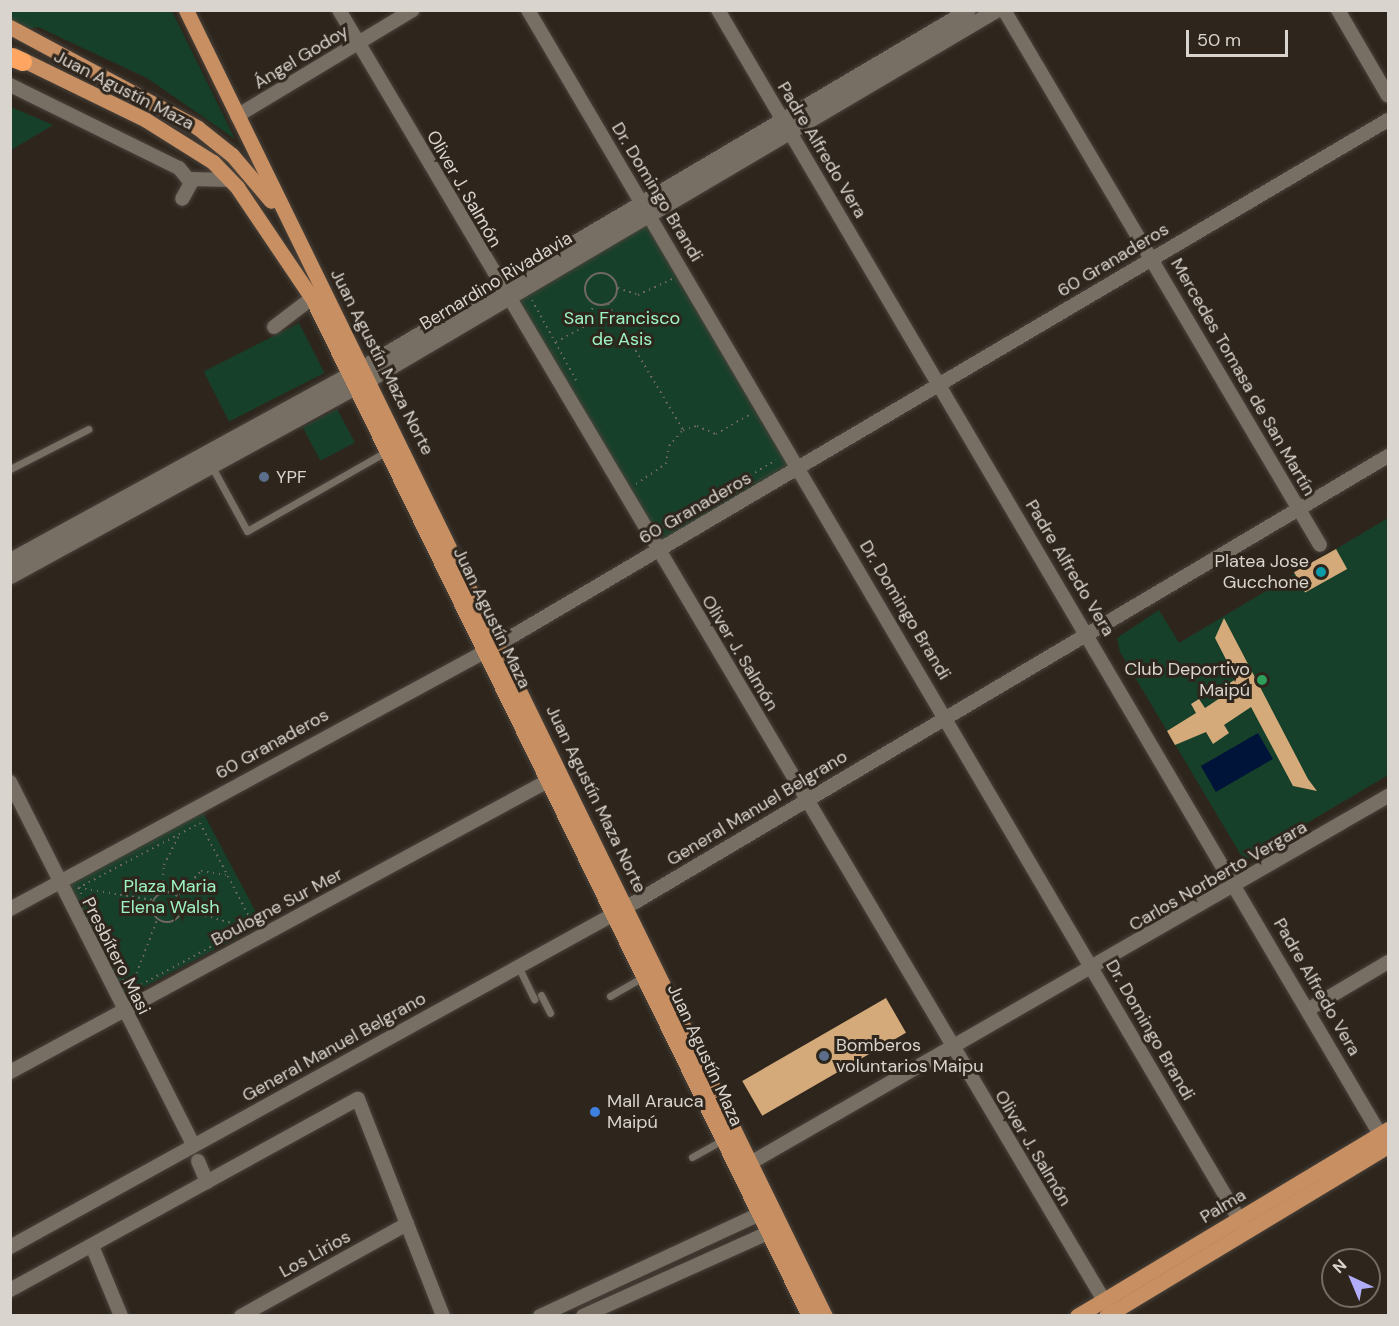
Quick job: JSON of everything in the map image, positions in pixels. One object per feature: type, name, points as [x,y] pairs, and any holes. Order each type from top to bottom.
[{"type":"main road","name":"Juan Agustín Maza Norte","points":[[186,10],[303,248],[360,376],[555,777],[621,910],[752,1162],[825,1316]]},
{"type":"main road","name":"Juan Agustín Maza","points":[[10,27],[198,128],[263,188],[303,248]]},
{"type":"main road","name":"Juan Agustín Maza","points":[[15,58],[146,120],[196,148],[231,180],[312,298],[360,376],[387,450],[492,646]]},
{"type":"main road","name":"Juan Agustín Maza","points":[[621,910],[646,976],[809,1316]]},
{"type":"main road","name":"Palma","points":[[1077,1316],[1107,1309],[1386,1139]]},
{"type":"street","name":"Oliver J. Salmón","points":[[339,10],[1107,1309]]},
{"type":"street","name":"Ángel Godoy","points":[[237,116],[413,10]]},
{"type":"street","name":"Dr. Domingo Brandi","points":[[528,10],[947,716],[1242,1225]]},
{"type":"street","name":"Padre Alfredo Vera","points":[[718,10],[1386,1139]]},
{"type":"street","name":"Bernardino Rivadavia","points":[[787,125],[968,10]]},
{"type":"street","name":"Bernardino Rivadavia","points":[[10,576],[212,467],[360,376],[787,125],[996,10]]},
{"type":"street","name":"Mercedes Tomasa de San Martín","points":[[1004,10],[1152,257],[1320,545]]},
{"type":"street","points":[[1338,10],[1389,96]]},
{"type":"street","points":[[10,85],[179,168],[189,179],[231,180]]},
{"type":"street","name":"60 Granaderos","points":[[10,909],[492,646],[800,468],[1152,257],[1389,120]]},
{"type":"street","points":[[182,199],[189,179]]},
{"type":"street","points":[[274,327],[312,298]]},
{"type":"street","name":"Bernardino Rivadavia","points":[[10,560],[204,452],[360,376]]},
{"type":"street","points":[[204,452],[212,467]]},
{"type":"street","name":"General Manuel Belgrano","points":[[10,1247],[621,910],[1389,456]]},
{"type":"street","name":"Boulogne Sur Mer","points":[[10,1072],[555,777]]},
{"type":"street","name":"Presbítero Masi","points":[[10,782],[193,1145]]},
{"type":"street","name":"Carlos Norberto Vergara","points":[[752,1162],[1095,969],[1389,796]]},
{"type":"street","points":[[1309,1009],[1389,962]]},
{"type":"street","points":[[10,1290],[358,1098],[443,1316]]},
{"type":"street","points":[[198,1161],[207,1182]]},
{"type":"street","points":[[540,1316],[760,1214]]},
{"type":"street","name":"Los Lirios","points":[[241,1316],[407,1224]]},
{"type":"street","points":[[583,1316],[768,1233]]},
{"type":"street","points":[[92,1245],[121,1316]]},
{"type":"lane","points":[[10,469],[88,429]]},
{"type":"lane","points":[[212,467],[247,531],[387,450]]},
{"type":"lane","points":[[518,966],[550,1013]]},
{"type":"lane","points":[[610,996],[646,976]]},
{"type":"lane","points":[[692,1157],[723,1140]]},
{"type":"path","points":[[587,267],[592,276]]},
{"type":"path","points":[[668,272],[678,288]]},
{"type":"path","points":[[592,276],[608,273],[617,288],[638,295],[672,279]]},
{"type":"path","points":[[592,276],[585,292],[594,304]]},
{"type":"path","points":[[608,304],[617,288]]},
{"type":"path","points":[[541,294],[532,300],[583,394]]},
{"type":"path","points":[[594,304],[608,304]]},
{"type":"path","points":[[555,342],[585,326],[594,304]]},
{"type":"path","points":[[608,304],[683,430]]},
{"type":"path","points":[[745,404],[756,423]]},
{"type":"path","points":[[634,486],[666,464],[669,446],[683,430],[697,426],[716,434],[751,414]]},
{"type":"path","points":[[657,529],[777,459],[772,450]]},
{"type":"path","points":[[628,476],[638,495]]},
{"type":"path","points":[[78,888],[200,823],[253,924],[129,991]]},
{"type":"path","points":[[162,893],[164,865],[182,832]]},
{"type":"path","points":[[177,895],[201,871],[228,876]]},
{"type":"path","points":[[78,888],[153,900],[162,893],[177,895]]},
{"type":"path","points":[[78,888],[129,991]]},
{"type":"path","points":[[177,895],[182,909]]},
{"type":"path","points":[[129,991],[157,920],[153,900]]},
{"type":"path","points":[[182,909],[248,927]]},
{"type":"path","points":[[157,920],[166,923],[182,909]]},
{"type":"green space","points":[[11,11],[172,11],[235,139],[147,78],[38,27],[11,32]]},
{"type":"green space","points":[[11,107],[53,125],[11,150]]},
{"type":"green space","name":"San Francisco de Asis","points":[[648,214],[800,468],[660,552],[507,298]]},
{"type":"green space","points":[[299,323],[324,373],[229,421],[204,372]]},
{"type":"green space","points":[[337,409],[355,443],[320,461],[303,427]]},
{"type":"green space","name":"Club Deportivo Maipú","points":[[1388,518],[1388,775],[1248,858],[1241,855],[1120,652],[1117,638],[1159,610],[1179,643]]},
{"type":"green space","name":"Plaza Maria Elena Walsh","points":[[199,805],[262,924],[121,999],[58,880]]},
{"type":"water","points":[[1258,733],[1273,759],[1216,792],[1201,766]]},
{"type":"building","name":"Platea Jose Gucchone","points":[[1336,549],[1347,569],[1305,592],[1294,572]]},
{"type":"building","points":[[1224,618],[1308,779],[1317,791],[1293,786],[1251,707],[1224,725],[1229,733],[1213,744],[1206,732],[1175,745],[1167,731],[1196,713],[1191,704],[1199,699],[1205,708],[1226,694],[1222,688],[1236,679],[1215,638]]},
{"type":"building","name":"Bomberos voluntarios Maipu","points":[[886,998],[906,1033],[762,1116],[742,1081]]},
{"type":"place","name":"YPF","points":[[264,477]]},
{"type":"place","name":"Platea Jose Gucchone","points":[[1321,572]]},
{"type":"place","name":"Club Deportivo Maipú","points":[[1262,680]]},
{"type":"place","name":"Bomberos voluntarios Maipu","points":[[824,1056]]},
{"type":"place","name":"Mall Arauca Maipú","points":[[595,1112]]}]
